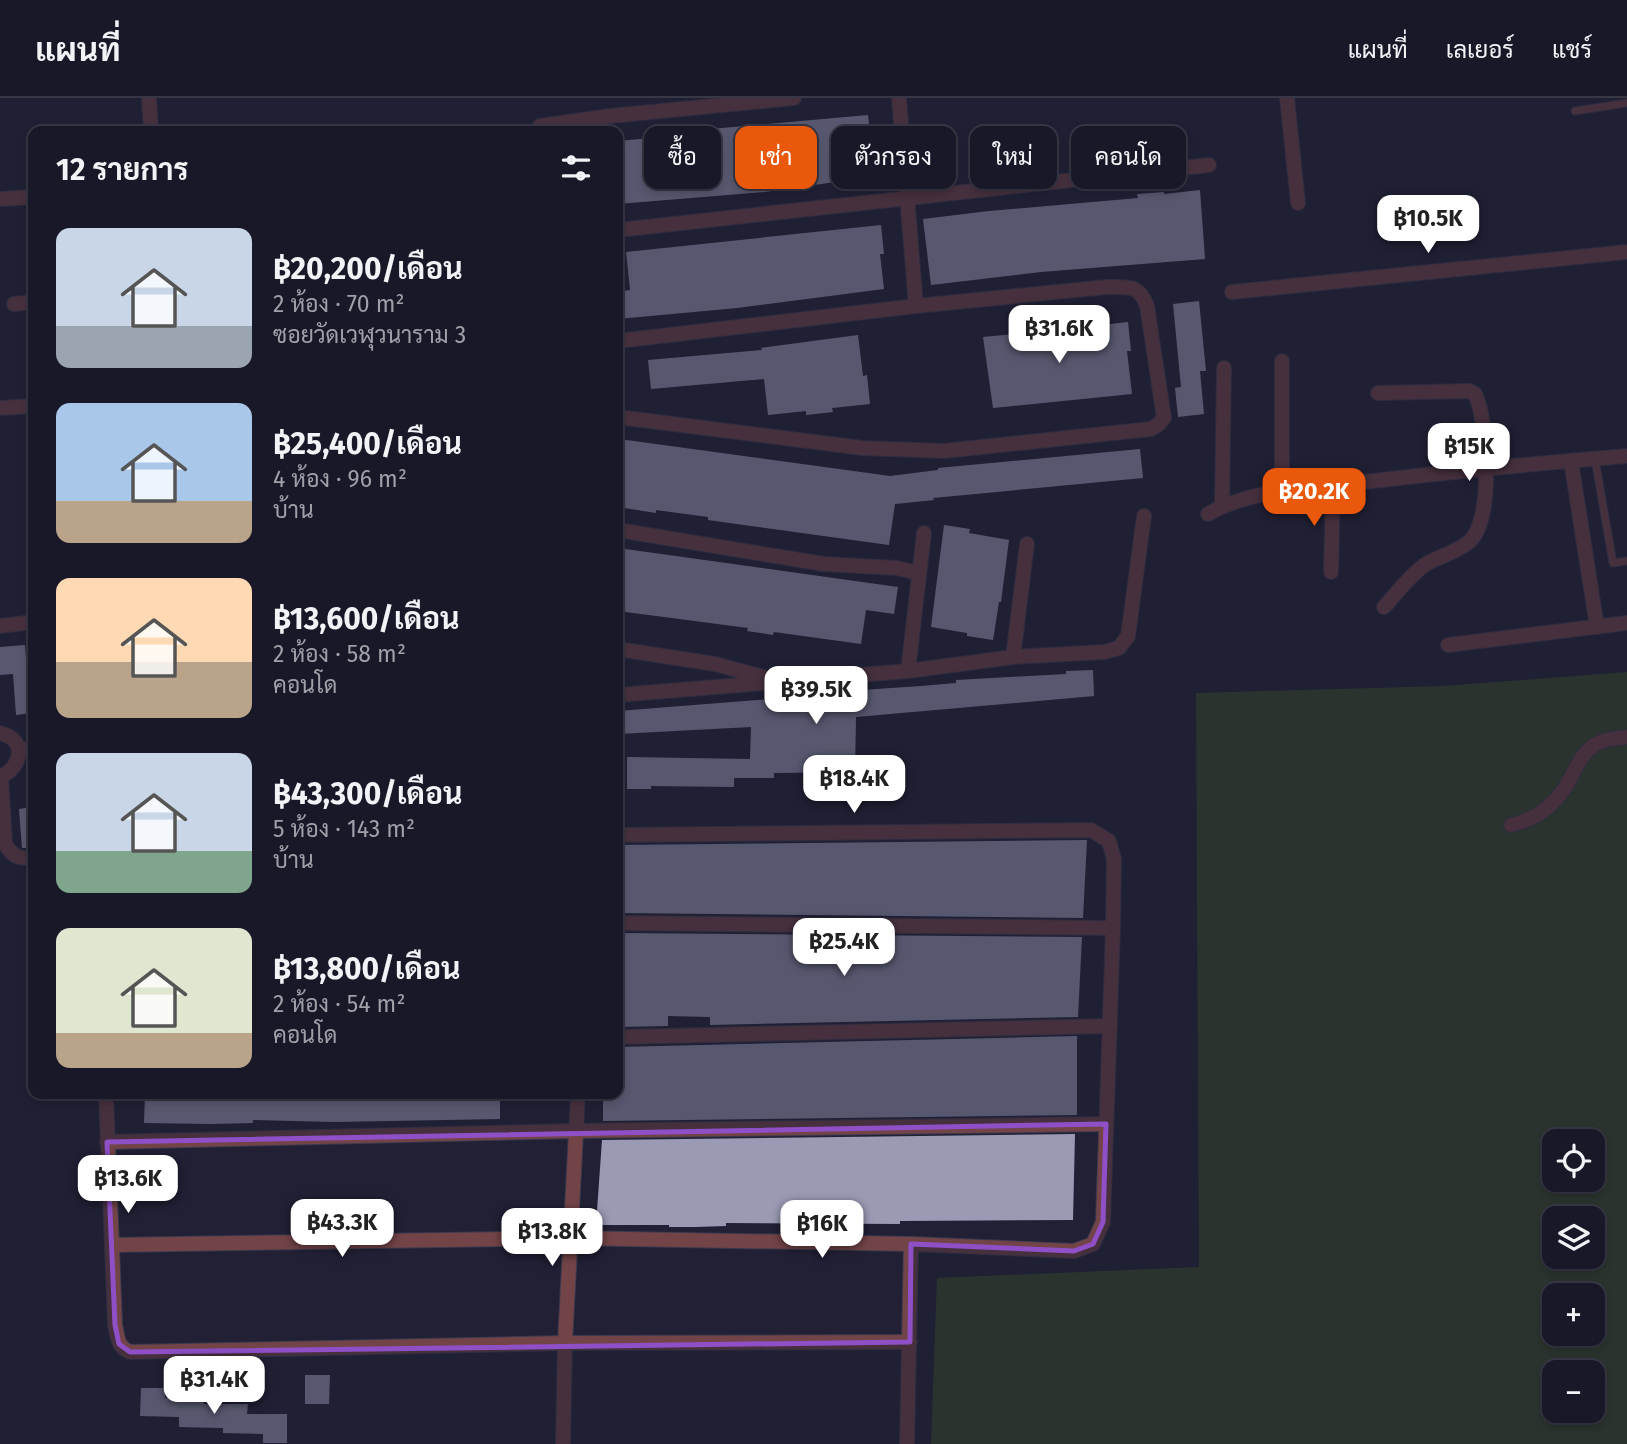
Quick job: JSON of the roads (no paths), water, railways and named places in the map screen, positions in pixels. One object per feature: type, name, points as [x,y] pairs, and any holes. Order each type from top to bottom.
[{"type":"street","points":[[149,98],[151,126]]},
{"type":"street","points":[[540,126],[610,116],[794,98]]},
{"type":"street","points":[[899,98],[916,306]]},
{"type":"street","points":[[1287,98],[1298,203]]},
{"type":"street","points":[[623,229],[1209,165]]},
{"type":"street","points":[[0,199],[28,197]]},
{"type":"street","points":[[1232,292],[1627,251]]},
{"type":"street","points":[[623,340],[916,306],[1107,287],[1133,288],[1143,294],[1147,306],[1164,418],[1152,429],[944,452],[863,448],[623,418]]},
{"type":"street","points":[[14,304],[28,303]]},
{"type":"street","points":[[1282,361],[1282,491]]},
{"type":"street","points":[[1222,506],[1224,368]]},
{"type":"street","points":[[1378,393],[1469,391],[1475,394],[1488,468],[1483,513],[1472,540],[1427,564],[1414,574],[1384,607]]},
{"type":"street","points":[[0,408],[28,406]]},
{"type":"street","points":[[1208,514],[1222,506],[1282,491],[1627,456]]},
{"type":"street","points":[[1571,461],[1597,627]]},
{"type":"street","points":[[1331,572],[1333,485]]},
{"type":"street","points":[[623,695],[908,671],[1013,657],[1104,652],[1119,648],[1128,636],[1144,516]]},
{"type":"street","points":[[623,531],[824,564],[897,568],[918,573]]},
{"type":"street","points":[[908,671],[924,533]]},
{"type":"street","points":[[1013,657],[1027,544]]},
{"type":"street","points":[[0,626],[28,623]]},
{"type":"street","points":[[1448,645],[1627,623]]},
{"type":"street","points":[[623,650],[715,664],[779,681]]},
{"type":"street","points":[[0,733],[14,739],[26,749],[12,772],[0,777],[5,843],[10,853],[16,857],[28,858]]},
{"type":"street","points":[[1511,825],[1528,821],[1544,811],[1564,790],[1576,763],[1599,742],[1627,737]]},
{"type":"street","points":[[112,1245],[571,1238],[911,1244],[1074,1251],[1093,1244],[1103,1222],[1113,928],[1114,859],[1109,841],[1091,830],[623,835]]},
{"type":"street","points":[[623,923],[1113,928]]},
{"type":"street","points":[[623,1037],[1110,1026]]},
{"type":"street","points":[[106,1099],[115,1325],[119,1344],[122,1349],[130,1352],[565,1343],[910,1342]]},
{"type":"street","points":[[563,1444],[565,1343],[577,1099]]},
{"type":"street","points":[[107,1142],[574,1130],[1106,1124]]},
{"type":"street","points":[[907,1444],[911,1244]]},
{"type":"lane","points":[[1575,111],[1627,103]]},
{"type":"lane","points":[[1595,459],[1613,563],[1627,561]]}]
